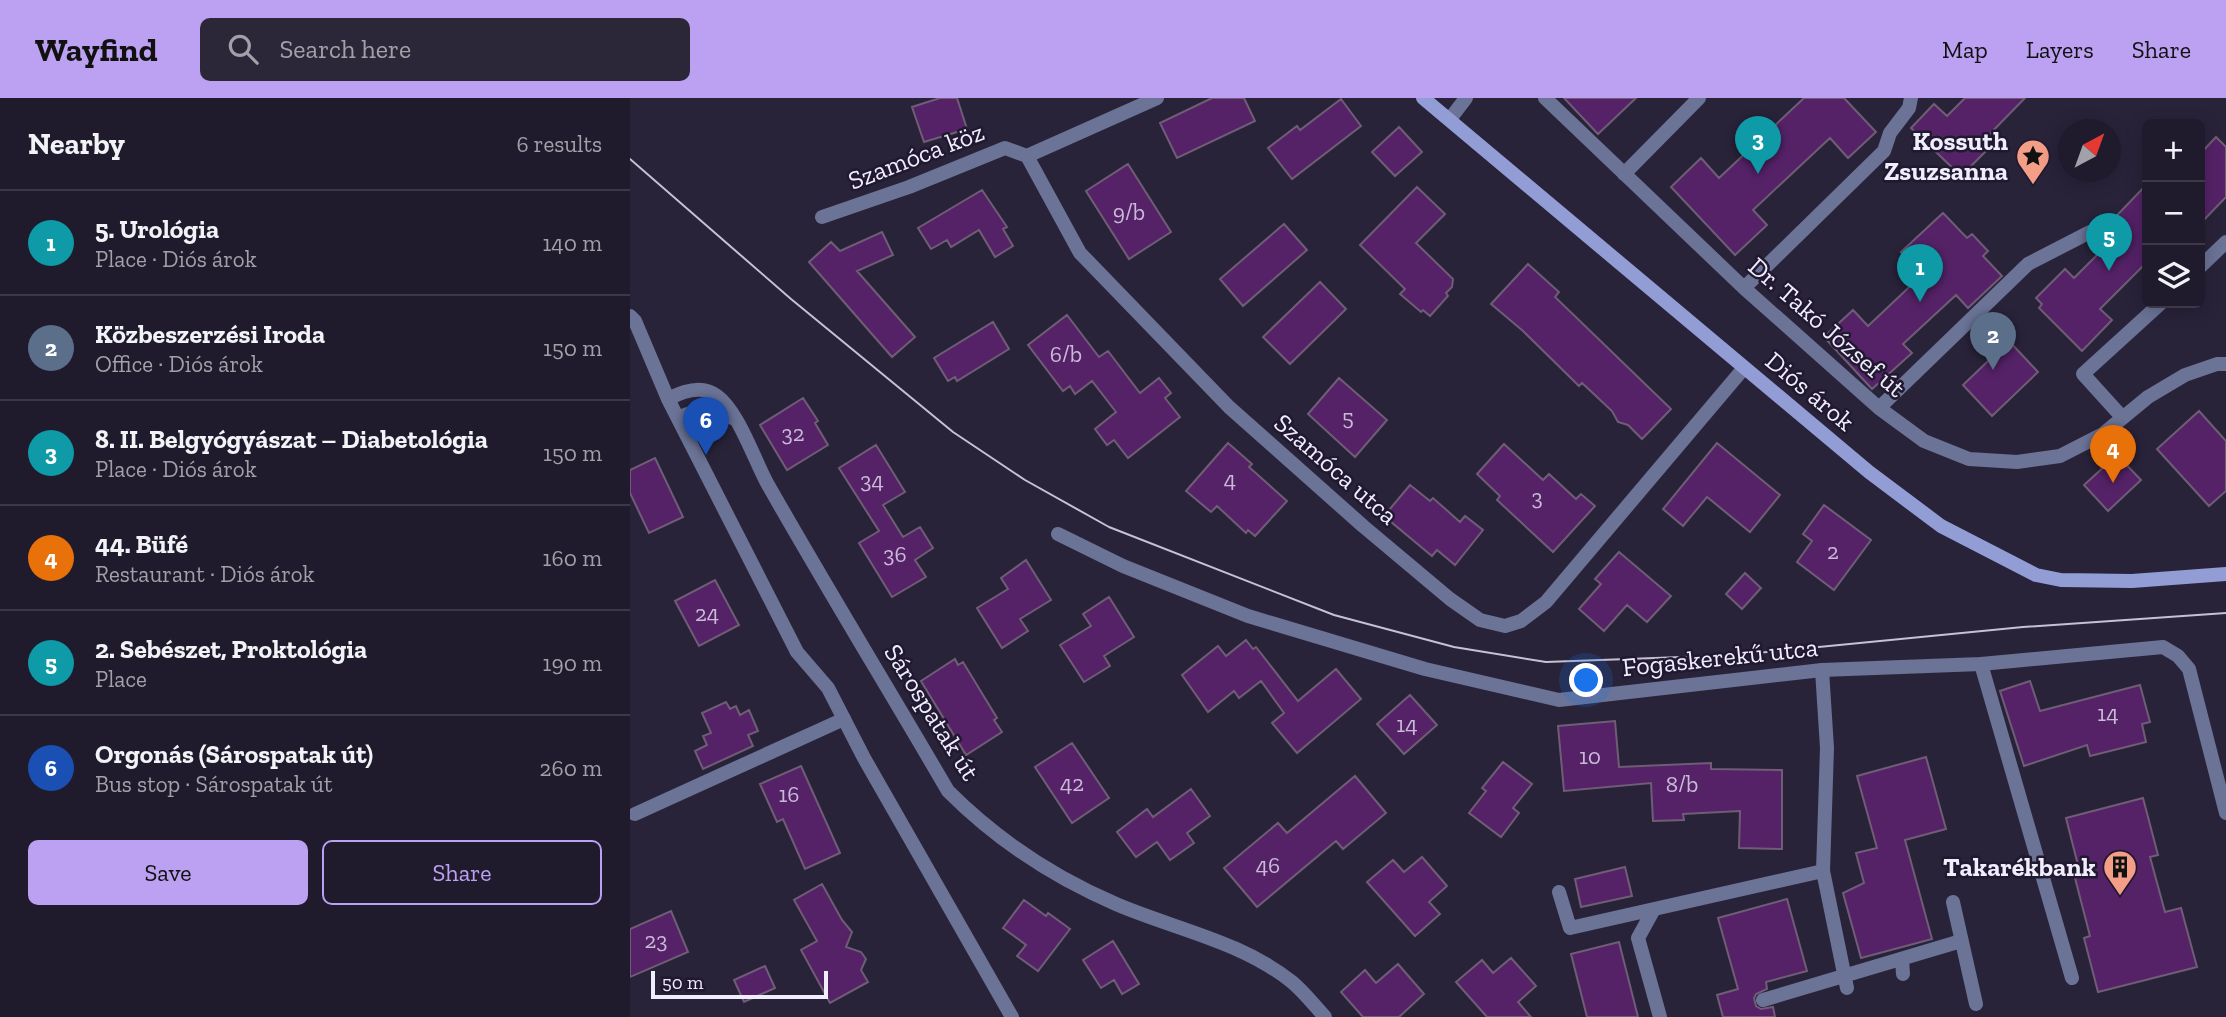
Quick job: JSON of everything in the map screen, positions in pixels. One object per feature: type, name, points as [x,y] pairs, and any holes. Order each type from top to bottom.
[{"type":"street","points":[[1027,156],[1157,98]]},
{"type":"street","name":"Diós árok","points":[[1423,98],[1869,472],[1941,526],[2036,575],[2061,580],[2132,581],[2226,574]]},
{"type":"street","points":[[1450,119],[1466,98]]},
{"type":"street","name":"Dr. Takó József út","points":[[1545,98],[1744,288],[1879,408],[1924,441],[1969,459],[2017,462],[2060,456],[2103,434],[2148,397],[2185,375],[2217,364],[2226,364]]},
{"type":"street","points":[[1624,174],[1699,98]]},
{"type":"street","points":[[1744,288],[1884,151],[1890,133],[1909,108],[1911,98]]},
{"type":"street","name":"Szamóca köz","points":[[822,217],[909,187],[1005,148],[1027,156]]},
{"type":"street","name":"Szamóca utca","points":[[1027,156],[1080,253],[1220,397],[1373,534],[1450,599],[1480,620],[1505,626],[1521,621],[1546,602],[1744,368]]},
{"type":"street","points":[[1879,408],[2028,264],[2090,232]]},
{"type":"street","points":[[2205,262],[2226,243]]},
{"type":"street","points":[[2122,417],[2082,374],[2155,308]]},
{"type":"street","points":[[630,316],[635,321],[668,399],[797,652],[828,688],[1012,1017]]},
{"type":"street","name":"Sárospatak út","points":[[668,399],[684,390],[701,390],[715,394],[728,405],[766,481],[948,791],[958,801],[1027,858],[1115,904],[1206,937],[1262,962],[1293,983],[1325,1017]]},
{"type":"street","points":[[678,418],[696,410],[719,412],[735,419]]},
{"type":"street","name":"Fogaskerekű utca","points":[[1058,534],[1123,566],[1248,617],[1425,669],[1559,700],[1822,670],[1981,664],[2164,647],[2178,656],[2189,668],[2226,813]]},
{"type":"street","points":[[1981,664],[2072,978]]},
{"type":"street","points":[[1822,670],[1827,748],[1823,871],[1846,982]]},
{"type":"street","points":[[635,814],[844,719]]},
{"type":"street","points":[[1559,892],[1570,928],[1823,871]]},
{"type":"street","points":[[1953,902],[1976,1004]]},
{"type":"street","points":[[1654,909],[1638,938],[1660,1017]]},
{"type":"street","points":[[1763,1000],[1903,966],[1962,942]]},
{"type":"building","points":[[940,98],[957,98],[967,129],[924,142],[912,107]]},
{"type":"building","points":[[1212,98],[1244,98],[1255,121],[1177,158],[1160,123]]},
{"type":"building","points":[[1564,98],[1636,98],[1598,134]]},
{"type":"building","points":[[1804,98],[1844,98],[1876,132],[1848,158],[1830,138],[1753,210],[1767,225],[1735,255],[1671,187],[1701,158],[1719,178]]},
{"type":"building","points":[[1965,98],[2025,98],[1979,145],[1986,151],[1961,176],[1911,128],[1934,104],[1947,116]]},
{"type":"building","points":[[1341,99],[1361,126],[1292,179],[1268,148],[1297,126],[1300,130]]},
{"type":"building","points":[[1399,127],[1422,152],[1395,176],[1372,152]]},
{"type":"building","points":[[2216,137],[2226,147],[2226,197],[2205,219],[2205,182],[2205,149]]},
{"type":"building","points":[[1128,164],[1171,232],[1129,259],[1086,191]]},
{"type":"building","points":[[1417,187],[1445,214],[1416,243],[1453,279],[1452,287],[1446,293],[1448,296],[1430,316],[1400,294],[1405,289],[1360,245]]},
{"type":"building","points":[[2142,189],[2142,267],[2100,309],[2112,320],[2082,351],[2039,308],[2042,304],[2036,298],[2065,269],[2074,278],[2110,242],[2101,232]]},
{"type":"building","points":[[982,190],[1007,227],[1003,229],[1013,246],[995,257],[979,230],[951,247],[947,240],[931,249],[918,228]]},
{"type":"building","points":[[1943,213],[1967,238],[1972,234],[1988,251],[1983,256],[2002,276],[1968,308],[1956,295],[1903,344],[1912,353],[1872,389],[1824,337],[1853,310],[1868,326],[1922,275],[1901,252]]},
{"type":"building","points":[[1284,224],[1307,250],[1243,306],[1220,279]]},
{"type":"building","points":[[882,232],[893,255],[857,271],[915,337],[892,357],[809,262],[831,242],[840,251]]},
{"type":"building","points":[[1528,264],[1559,292],[1555,297],[1671,409],[1642,439],[1628,425],[1618,422],[1612,411],[1582,383],[1579,386],[1491,304]]},
{"type":"building","points":[[1320,282],[1346,309],[1290,364],[1263,337]]},
{"type":"building","points":[[1067,315],[1099,357],[1108,351],[1140,393],[1159,378],[1171,393],[1165,398],[1180,417],[1128,458],[1114,440],[1107,445],[1095,429],[1116,412],[1092,381],[1075,394],[1070,386],[1063,391],[1028,345]]},
{"type":"building","points":[[993,322],[1009,349],[957,381],[955,377],[948,381],[934,358]]},
{"type":"building","points":[[2009,341],[2038,372],[1992,416],[1963,385]]},
{"type":"building","points":[[1339,378],[1387,420],[1355,457],[1308,414]]},
{"type":"building","points":[[803,398],[818,421],[815,423],[828,445],[787,470],[760,425]]},
{"type":"building","points":[[2199,411],[2226,441],[2226,491],[2209,506],[2157,449]]},
{"type":"building","points":[[1228,443],[1252,464],[1249,467],[1287,501],[1255,536],[1248,530],[1246,533],[1217,506],[1211,512],[1186,491]]},
{"type":"building","points":[[1717,443],[1780,495],[1750,532],[1707,497],[1683,526],[1663,509]]},
{"type":"building","points":[[1504,444],[1543,480],[1549,474],[1576,499],[1581,494],[1595,506],[1553,552],[1497,500],[1500,496],[1477,474]]},
{"type":"building","points":[[876,445],[905,492],[883,505],[903,537],[920,527],[933,548],[915,560],[926,577],[892,597],[859,543],[879,531],[839,468]]},
{"type":"building","points":[[2117,455],[2141,480],[2108,511],[2084,485]]},
{"type":"building","points":[[655,458],[683,517],[649,533],[630,493],[630,470]]},
{"type":"building","points":[[1410,485],[1430,501],[1433,498],[1460,522],[1465,516],[1483,530],[1455,565],[1437,550],[1432,556],[1384,516]]},
{"type":"building","points":[[1824,505],[1871,540],[1834,590],[1797,562],[1812,541],[1803,534]]},
{"type":"building","points":[[1619,552],[1671,596],[1647,622],[1627,605],[1604,631],[1579,609],[1601,584],[1595,579]]},
{"type":"building","points":[[1026,560],[1051,600],[1020,619],[1028,631],[1002,648],[977,608],[1008,589],[1001,578]]},
{"type":"building","points":[[1745,573],[1761,588],[1742,609],[1726,594]]},
{"type":"building","points":[[715,580],[739,625],[699,646],[675,601]]},
{"type":"building","points":[[1109,597],[1134,637],[1104,656],[1110,666],[1084,682],[1060,645],[1091,626],[1083,614]]},
{"type":"building","points":[[1246,640],[1253,649],[1256,647],[1298,701],[1336,669],[1361,699],[1297,753],[1272,723],[1284,713],[1261,681],[1239,698],[1234,691],[1208,712],[1182,675],[1218,646],[1226,656]]},
{"type":"building","points":[[955,659],[958,665],[963,662],[997,718],[994,720],[1002,732],[966,755],[921,681]]},
{"type":"building","points":[[2030,681],[2040,711],[2140,685],[2150,722],[2142,724],[2146,742],[2090,756],[2087,745],[2024,766],[2000,691]]},
{"type":"building","points":[[1410,695],[1437,725],[1404,754],[1377,724]]},
{"type":"building","points":[[726,702],[730,709],[736,706],[740,715],[749,710],[758,731],[748,735],[753,746],[703,769],[695,751],[707,745],[703,736],[711,733],[702,713]]},
{"type":"building","points":[[1615,721],[1619,767],[1711,763],[1711,769],[1782,770],[1782,849],[1739,848],[1740,811],[1683,814],[1684,820],[1653,821],[1651,783],[1564,791],[1558,726]]},
{"type":"building","points":[[1072,743],[1109,798],[1072,823],[1035,767]]},
{"type":"building","points":[[1926,757],[1946,829],[1905,840],[1932,939],[1861,958],[1843,893],[1864,883],[1856,853],[1877,848],[1857,776]]},
{"type":"building","points":[[1503,762],[1532,784],[1513,808],[1519,813],[1501,837],[1469,813],[1486,791],[1482,788]]},
{"type":"building","points":[[801,766],[840,853],[805,869],[783,819],[777,822],[760,784]]},
{"type":"building","points":[[1355,776],[1386,813],[1343,849],[1336,841],[1257,907],[1224,868],[1278,823],[1287,833]]},
{"type":"building","points":[[1191,789],[1210,816],[1187,833],[1194,843],[1170,860],[1157,842],[1136,857],[1117,832],[1147,809],[1153,817]]},
{"type":"building","name":"Takarékbank","points":[[2143,798],[2158,855],[2150,857],[2165,912],[2181,908],[2197,967],[2098,992],[2084,938],[2090,936],[2075,878],[2081,877],[2066,818]]},
{"type":"building","points":[[1422,857],[1447,886],[1429,902],[1440,914],[1415,936],[1367,882],[1393,860],[1404,872]]},
{"type":"building","points":[[1625,867],[1632,896],[1581,907],[1575,879]]},
{"type":"building","points":[[822,884],[842,920],[852,932],[846,947],[861,952],[866,959],[861,970],[868,982],[830,1003],[801,950],[817,941],[794,900]]},
{"type":"building","points":[[1787,899],[1807,971],[1766,982],[1767,989],[1756,994],[1756,1006],[1761,1009],[1773,1007],[1775,1017],[1723,1017],[1717,995],[1738,989],[1718,918]]},
{"type":"building","points":[[1024,900],[1070,929],[1038,971],[1017,956],[1026,945],[1003,928]]},
{"type":"building","points":[[671,911],[688,952],[630,977],[630,929]]},
{"type":"building","points":[[1113,941],[1139,984],[1122,994],[1114,980],[1101,988],[1083,960]]},
{"type":"building","points":[[1619,942],[1638,1017],[1587,1017],[1571,954]]},
{"type":"building","points":[[1511,958],[1536,986],[1518,1002],[1531,1017],[1487,1017],[1456,982],[1482,960],[1493,973]]},
{"type":"building","points":[[1398,964],[1424,994],[1399,1017],[1363,1017],[1341,992],[1365,970],[1376,983]]},
{"type":"building","points":[[765,966],[775,988],[744,1002],[734,980]]},
{"type":"tram line","points":[[630,159],[791,299],[953,432],[1025,480],[1109,527],[1334,615],[1454,647],[1546,662],[1736,655],[2023,627],[2226,613]]},
{"type":"place","name":"8. II. Belgyógyászat – Diabetológia","points":[[1758,174]]},
{"type":"place","name":"Kossuth Zsuzsanna","points":[[2033,186]]},
{"type":"place","name":"2. Sebészet, Proktológia","points":[[2109,271]]},
{"type":"place","name":"5. Urológia","points":[[1920,302]]},
{"type":"place","name":"Közbeszerzési Iroda","points":[[1993,370]]},
{"type":"place","name":"Orgonás (Sárospatak út)","points":[[706,455]]},
{"type":"place","name":"44. Büfé","points":[[2113,483]]},
{"type":"place","name":"Takarékbank","points":[[2120,897]]}]
